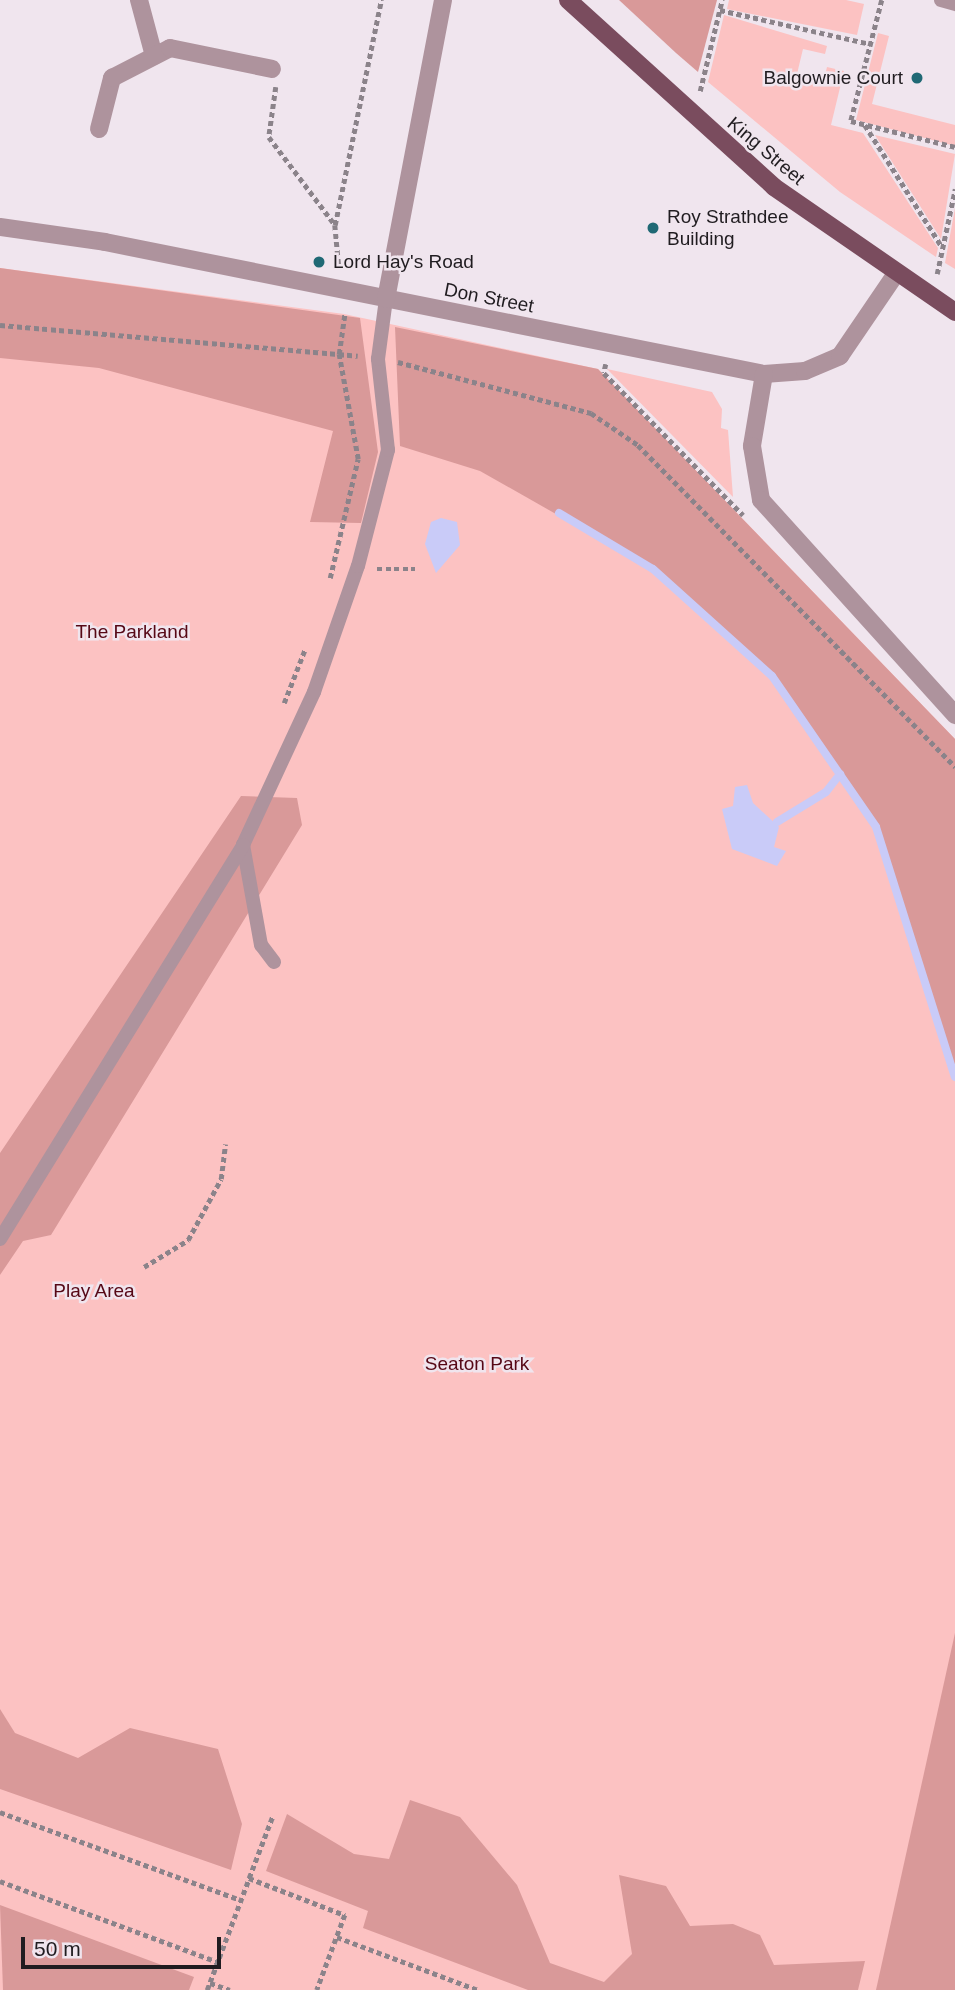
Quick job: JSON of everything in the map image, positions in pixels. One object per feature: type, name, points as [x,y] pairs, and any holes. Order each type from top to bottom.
[{"type":"main road","name":"King Street","points":[[568,0],[694,118],[805,211],[895,275],[955,312]]},
{"type":"street","points":[[139,0],[154,56]]},
{"type":"street","points":[[386,299],[443,0]]},
{"type":"street","points":[[99,129],[112,78],[154,56],[179,48],[272,69]]},
{"type":"street","name":"Don Street","points":[[0,227],[342,290],[764,374],[805,371],[839,356],[895,275]]},
{"type":"street","points":[[764,374],[751,463],[755,490],[768,510],[955,714]]},
{"type":"lane","points":[[941,0],[955,4]]},
{"type":"lane","points":[[0,1239],[243,845],[314,692],[358,566],[388,450],[378,359],[386,299]]},
{"type":"lane","points":[[243,845],[261,945],[274,962]]},
{"type":"path","points":[[329,583],[358,459],[339,354],[342,290],[335,225],[381,0]]},
{"type":"path","points":[[694,118],[722,0]]},
{"type":"path","points":[[882,0],[852,121],[955,147]]},
{"type":"path","points":[[720,10],[871,44]]},
{"type":"path","points":[[272,69],[278,97],[269,137],[335,225]]},
{"type":"path","points":[[864,124],[942,247]]},
{"type":"path","points":[[932,298],[955,189]]},
{"type":"path","points":[[0,325],[378,359],[591,413],[638,445],[955,767]]},
{"type":"path","points":[[611,343],[604,373],[745,517],[768,510]]},
{"type":"path","points":[[358,566],[415,569]]},
{"type":"path","points":[[282,706],[307,644]]},
{"type":"path","points":[[144,1267],[188,1240],[221,1179],[225,1144]]},
{"type":"path","points":[[0,1812],[240,1900]]},
{"type":"path","points":[[207,1990],[273,1815]]},
{"type":"path","points":[[248,1878],[345,1914],[317,1990]]},
{"type":"path","points":[[0,1881],[218,1962]]},
{"type":"path","points":[[337,1937],[478,1990]]},
{"type":"path","points":[[210,1983],[230,1990]]},
{"type":"green space","points":[[729,0],[846,0],[864,4],[857,35],[727,9]]},
{"type":"green space","points":[[724,15],[827,46],[825,54],[803,49],[796,78],[823,84],[827,67],[844,71],[831,125],[863,133],[938,248],[936,257],[840,192],[708,82]]},
{"type":"green space","points":[[878,33],[889,36],[872,104],[955,125],[955,146],[856,120]]},
{"type":"green space","points":[[875,135],[955,154],[941,239]]},
{"type":"green space","points":[[955,208],[955,269],[945,263]]},
{"type":"green space","name":"Seaton Park","points":[[0,268],[344,314],[598,369],[955,739],[955,1990],[0,1990]]},
{"type":"green space","points":[[607,369],[712,392],[722,409],[721,428],[728,430],[733,497]]},
{"type":"shaded area","points":[[619,0],[717,0],[698,72],[676,53]]},
{"type":"shaded area","points":[[0,268],[360,318],[378,452],[361,523],[310,522],[333,431],[99,368],[0,358]]},
{"type":"shaded area","points":[[395,327],[598,369],[955,739],[955,1077],[876,827],[772,676],[653,569],[480,471],[400,446]]},
{"type":"shaded area","points":[[241,796],[297,798],[302,825],[51,1235],[23,1241],[0,1275],[0,1153]]},
{"type":"shaded area","points":[[955,1633],[955,1990],[876,1990]]},
{"type":"shaded area","points":[[0,1709],[15,1733],[78,1758],[130,1728],[218,1749],[242,1824],[231,1870],[0,1789]]},
{"type":"shaded area","points":[[410,1800],[460,1817],[517,1885],[550,1963],[604,1982],[632,1954],[619,1875],[666,1886],[690,1926],[733,1924],[760,1935],[774,1965],[865,1961],[858,1990],[528,1990],[363,1928],[368,1911],[266,1871],[287,1814],[354,1854],[389,1859]]},
{"type":"shaded area","points":[[0,1905],[194,1977],[189,1990],[3,1990]]},
{"type":"water","points":[[441,518],[457,522],[460,545],[436,573],[425,544],[431,522]]},
{"type":"water","points":[[747,785],[753,803],[779,827],[774,847],[786,851],[777,866],[732,849],[722,809],[733,806],[735,787]]},
{"type":"waterway","points":[[559,513],[653,569],[772,676],[876,827],[955,1077]]},
{"type":"waterway","points":[[777,822],[826,792],[840,774]]},
{"type":"place","name":"Balgownie Court","points":[[917,78]]},
{"type":"place","name":"Roy Strathdee Building","points":[[653,228]]},
{"type":"place","name":"Lord Hay's Road","points":[[319,262]]},
{"type":"park label","name":"The Parkland","points":[[132,632]]},
{"type":"park label","name":"Play Area","points":[[94,1291]]}]
